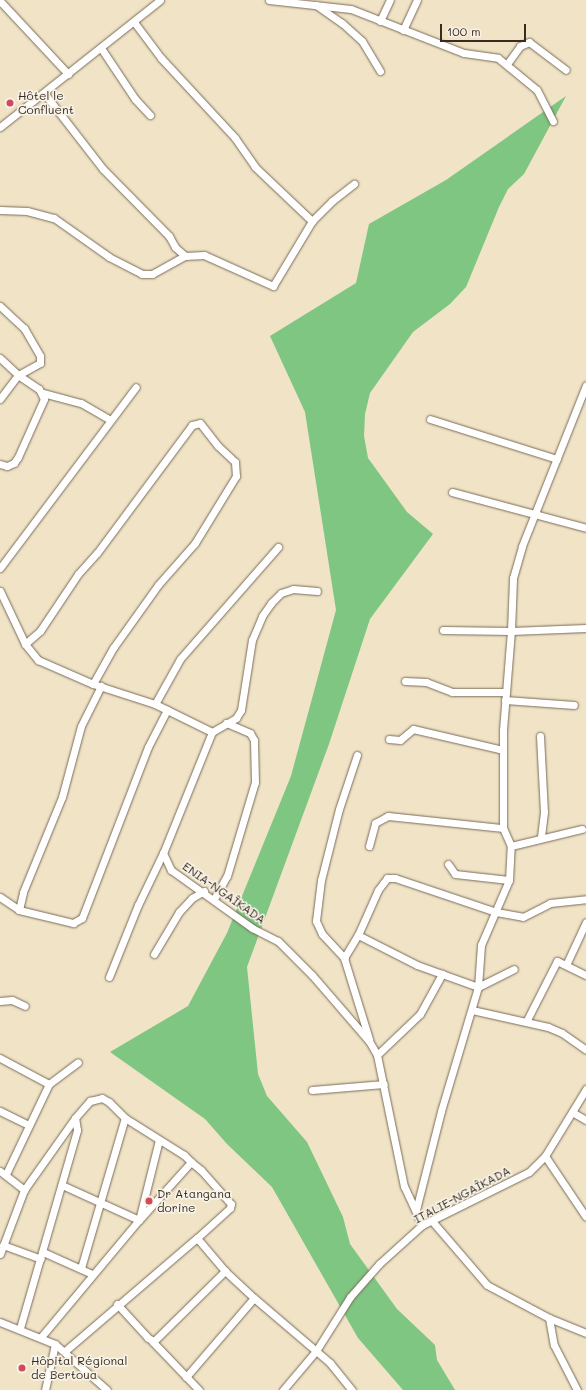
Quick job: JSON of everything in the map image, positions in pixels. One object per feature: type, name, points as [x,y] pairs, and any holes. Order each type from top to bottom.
[{"type":"street","points":[[0,127],[160,0]]},
{"type":"street","points":[[269,0],[319,3],[351,9],[464,53],[491,56],[507,64],[537,90],[553,121]]},
{"type":"street","points":[[380,21],[390,0]]},
{"type":"street","points":[[403,30],[417,0]]},
{"type":"street","points":[[0,1],[68,74]]},
{"type":"street","points":[[319,3],[355,34],[380,71]]},
{"type":"street","points":[[134,22],[161,58],[235,138],[255,167],[312,221]]},
{"type":"street","points":[[507,64],[520,46],[529,42],[566,70]]},
{"type":"street","points":[[100,48],[135,99],[150,115]]},
{"type":"street","points":[[44,93],[104,169],[169,236],[174,247],[184,256]]},
{"type":"street","points":[[0,210],[27,211],[54,218],[109,257],[142,274],[152,274],[184,256],[204,255],[273,286],[312,221],[332,201],[354,184]]},
{"type":"street","points":[[0,306],[24,328],[40,356],[40,363],[18,375],[0,399]]},
{"type":"street","points":[[0,358],[18,375],[43,393],[81,403],[111,420]]},
{"type":"street","points":[[416,1210],[441,1111],[478,987],[481,945],[509,880],[511,846],[503,828],[503,750],[513,578],[522,546],[536,515],[569,423],[586,385]]},
{"type":"street","points":[[0,568],[136,387]]},
{"type":"street","points":[[0,464],[7,466],[18,457],[43,404],[43,393]]},
{"type":"street","points":[[430,419],[557,459]]},
{"type":"street","points":[[25,644],[40,631],[78,574],[97,553],[192,425],[200,423],[218,446],[235,462],[236,476],[195,542],[158,585],[113,648],[93,684]]},
{"type":"street","points":[[452,492],[586,528]]},
{"type":"street","points":[[155,704],[180,659],[278,547]]},
{"type":"street","points":[[109,977],[138,905],[163,853],[212,732],[236,718],[241,710],[246,684],[247,659],[262,616],[281,593],[293,589],[318,590]]},
{"type":"street","points":[[0,592],[25,644],[38,660],[93,684],[155,704],[194,721],[212,732]]},
{"type":"street","points":[[443,630],[511,631],[586,628]]},
{"type":"street","points":[[405,681],[426,682],[452,692],[506,692]]},
{"type":"street","points":[[19,910],[25,886],[62,798],[81,726],[102,686]]},
{"type":"street","points":[[505,700],[574,705]]},
{"type":"street","points":[[0,897],[19,910],[73,923],[82,918],[148,747],[167,710]]},
{"type":"street","points":[[214,899],[227,876],[255,782],[254,740],[250,733],[226,723]]},
{"type":"street","points":[[389,738],[400,740],[414,730],[503,750]]},
{"type":"street","points":[[540,736],[544,812],[541,837]]},
{"type":"street","points":[[358,755],[339,809],[316,910],[316,921],[322,934],[344,958],[370,1041]]},
{"type":"street","points":[[369,846],[375,823],[388,816],[503,828]]},
{"type":"street","points":[[511,846],[541,837],[582,829]]},
{"type":"street","name":"ENIA-NGAÎKADA","points":[[163,853],[171,870],[204,891],[252,928],[278,941],[312,975],[370,1041],[378,1055],[404,1186],[422,1226]]},
{"type":"street","points":[[448,864],[455,874],[509,880]]},
{"type":"street","points":[[344,958],[358,935],[378,890],[387,878],[395,878],[496,912],[523,916],[550,903],[586,899]]},
{"type":"street","points":[[154,954],[179,912],[192,898],[204,891]]},
{"type":"street","points":[[566,964],[586,922]]},
{"type":"street","points":[[358,935],[417,964],[478,987],[514,969]]},
{"type":"street","points":[[527,1020],[555,963],[566,964],[586,975]]},
{"type":"street","points":[[378,1055],[420,1014],[442,974]]},
{"type":"street","points":[[0,1000],[12,1000],[26,1006]]},
{"type":"street","points":[[472,1010],[527,1020],[562,1033],[586,1050]]},
{"type":"street","points":[[0,1058],[49,1084]]},
{"type":"street","points":[[24,1190],[3,1173],[30,1126],[49,1084],[78,1062]]},
{"type":"street","points":[[312,1090],[384,1084]]},
{"type":"street","name":"ITALIE-NGAÎKADA","points":[[282,1390],[316,1351],[350,1297],[379,1264],[422,1226],[528,1172],[545,1156],[586,1089]]},
{"type":"street","points":[[0,1254],[2,1241],[24,1190],[75,1118],[90,1102],[102,1098],[125,1118],[184,1155],[201,1170],[231,1204],[230,1208],[117,1304],[65,1351]]},
{"type":"street","points":[[0,1111],[30,1126]]},
{"type":"street","points":[[572,1112],[586,1120]]},
{"type":"street","points":[[20,1328],[77,1130],[75,1118]]},
{"type":"street","points":[[81,1268],[125,1118]]},
{"type":"street","points":[[139,1220],[159,1140]]},
{"type":"street","points":[[545,1156],[582,1206],[586,1217]]},
{"type":"street","points":[[42,1337],[92,1274],[191,1162]]},
{"type":"street","points":[[62,1185],[139,1220]]},
{"type":"street","points":[[432,1221],[487,1285],[549,1318],[586,1334]]},
{"type":"street","points":[[196,1238],[225,1271],[340,1373],[352,1390]]},
{"type":"street","points":[[2,1241],[81,1268],[92,1274]]},
{"type":"street","points":[[152,1341],[225,1271]]},
{"type":"street","points":[[186,1377],[254,1298]]},
{"type":"street","points":[[117,1304],[199,1390]]},
{"type":"street","points":[[549,1318],[554,1345],[577,1390]]},
{"type":"street","points":[[0,1322],[20,1328],[55,1344],[65,1351],[107,1390]]},
{"type":"street","points":[[45,1390],[55,1344]]},
{"type":"green space","points":[[566,96],[524,174],[508,189],[466,287],[450,304],[413,332],[370,393],[365,414],[364,436],[368,458],[407,512],[433,534],[370,619],[329,744],[247,967],[258,1074],[267,1096],[307,1142],[343,1217],[350,1244],[397,1309],[435,1345],[437,1360],[455,1390],[403,1390],[358,1338],[272,1187],[227,1144],[205,1119],[110,1052],[188,1006],[227,933],[291,776],[336,610],[305,412],[270,336],[356,283],[369,224],[446,180]]},
{"type":"place","name":"Hôtel le Confluent","points":[[10,103]]},
{"type":"place","name":"Dr Atangana dorine","points":[[149,1201]]},
{"type":"place","name":"Hôpital Régional de Bertoua","points":[[22,1368]]}]
